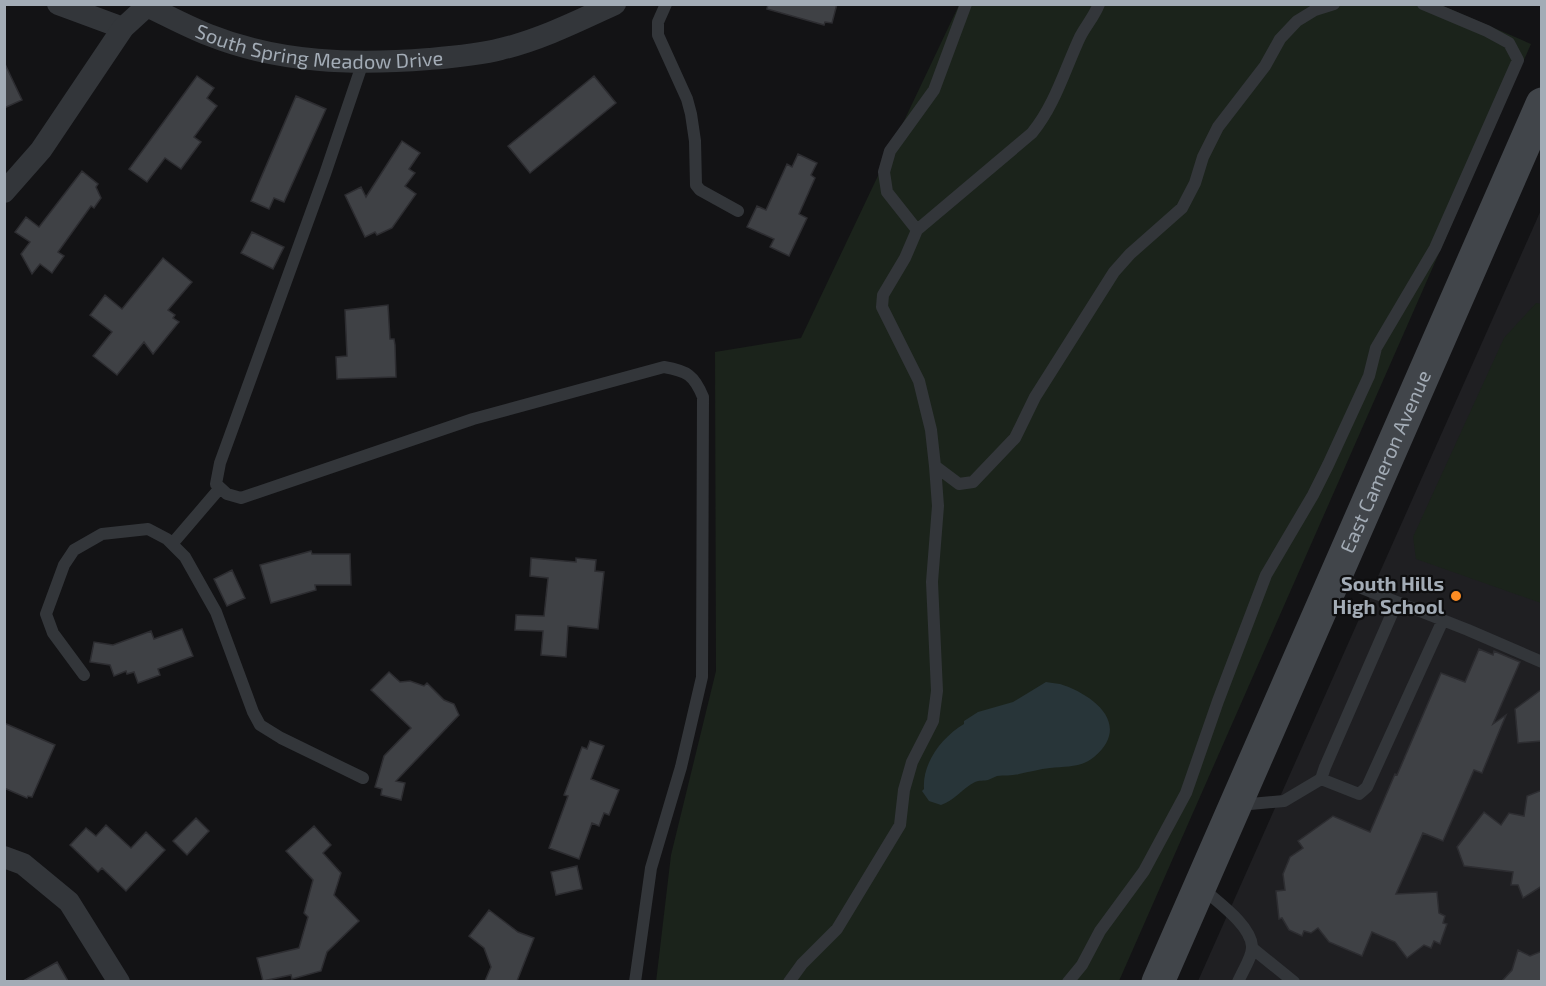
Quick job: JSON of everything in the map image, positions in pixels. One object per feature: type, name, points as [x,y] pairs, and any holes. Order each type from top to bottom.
[{"type":"main road","name":"East Cameron Avenue","points":[[1158,981],[1542,104]]},
{"type":"street","points":[[58,4],[123,28]]},
{"type":"street","name":"South Spring Meadow Drive","points":[[4,192],[41,150],[123,28],[148,5],[210,36],[273,54],[333,62],[390,62],[451,57],[501,49],[556,30],[615,4]]},
{"type":"street","points":[[4,857],[22,864],[69,902],[119,981]]},
{"type":"lane","points":[[666,4],[658,22],[658,35],[687,99],[691,114],[695,141],[696,185],[700,190],[738,211]]},
{"type":"lane","points":[[917,230],[887,192],[884,172],[890,151],[934,90],[966,4]]},
{"type":"lane","points":[[789,981],[802,964],[837,929],[900,825],[904,790],[912,762],[933,721],[937,692],[932,582],[938,506],[935,465],[919,381],[882,307],[883,295],[905,258],[917,230],[1032,133],[1046,116],[1082,33],[1094,17],[1099,4]]},
{"type":"lane","points":[[935,465],[958,484],[973,482],[1015,438],[1035,397],[1113,272],[1182,208],[1218,127],[1265,66],[1280,39],[1297,21],[1315,10],[1334,4]]},
{"type":"lane","points":[[1068,981],[1082,965],[1100,931],[1144,871],[1186,793],[1266,575],[1323,475],[1369,376],[1376,348],[1435,248],[1518,60],[1509,43],[1487,31],[1423,4]]},
{"type":"lane","points":[[363,62],[325,174],[220,463],[216,484],[227,494],[241,498],[473,419],[664,367],[683,370],[697,383],[703,397],[702,677],[681,767],[651,868],[634,981]]},
{"type":"lane","points":[[172,544],[220,488]]},
{"type":"lane","points":[[84,675],[52,633],[46,614],[64,565],[74,550],[102,534],[148,529],[167,539],[185,556],[216,612],[253,712],[260,725],[281,738],[363,778]]},
{"type":"lane","points":[[1335,577],[1542,662]]},
{"type":"lane","points":[[1235,805],[1284,801],[1322,778],[1398,602]]},
{"type":"lane","points":[[1322,778],[1359,794],[1367,787],[1443,620]]},
{"type":"lane","points":[[1200,886],[1238,920],[1248,935],[1252,948],[1294,981]]},
{"type":"lane","points":[[1238,981],[1252,948]]},
{"type":"shaded area","points":[[959,5],[1441,5],[1531,44],[1119,981],[656,982],[671,855],[716,671],[715,352],[801,338]]},
{"type":"shaded area","name":"South Hills High School","points":[[1541,210],[1541,981],[1198,981]]},
{"type":"shaded area","points":[[1536,303],[1542,304],[1541,603],[1416,559],[1413,537],[1504,338]]},
{"type":"shaded area","points":[[1046,682],[1060,684],[1084,695],[1104,712],[1109,722],[1110,733],[1105,745],[1094,757],[1079,765],[1046,768],[977,781],[941,805],[929,801],[922,791],[924,779],[930,760],[941,743],[964,724],[964,721],[978,712],[1013,702]]},
{"type":"building","points":[[768,4],[837,4],[832,23],[825,22],[824,25],[767,9]]},
{"type":"building","points":[[4,62],[22,100],[4,108]]},
{"type":"building","points":[[197,76],[214,88],[207,98],[217,106],[194,137],[201,142],[181,169],[165,158],[147,182],[129,169]]},
{"type":"building","points":[[594,76],[616,103],[530,173],[508,146]]},
{"type":"building","points":[[296,96],[326,109],[284,202],[274,198],[269,209],[251,201]]},
{"type":"building","points":[[402,141],[420,153],[409,169],[415,173],[405,186],[416,194],[392,228],[377,235],[375,232],[365,237],[345,195],[361,187],[366,197]]},
{"type":"building","points":[[798,154],[817,163],[811,175],[815,178],[799,214],[807,218],[789,256],[770,247],[774,239],[747,227],[757,206],[766,210],[787,164],[792,167]]},
{"type":"building","points":[[82,171],[98,184],[96,187],[101,198],[94,208],[91,206],[58,252],[64,256],[52,273],[40,264],[32,274],[21,254],[30,242],[15,232],[26,217],[39,227]]},
{"type":"building","points":[[252,232],[284,247],[273,269],[241,253]]},
{"type":"building","points":[[163,258],[192,282],[168,310],[179,322],[153,354],[144,342],[117,375],[93,356],[112,332],[90,315],[105,295],[122,309]]},
{"type":"building","points":[[388,305],[390,339],[394,339],[395,345],[396,377],[337,379],[336,357],[347,356],[345,310]]},
{"type":"building","points":[[311,551],[312,554],[350,554],[351,585],[315,585],[316,590],[271,603],[260,565]]},
{"type":"building","points":[[531,558],[576,562],[576,558],[596,560],[595,571],[604,572],[598,629],[568,626],[566,657],[541,655],[543,631],[515,630],[516,615],[544,616],[548,578],[530,576]]},
{"type":"building","points":[[232,570],[245,598],[227,606],[214,579]]},
{"type":"building","points":[[182,629],[193,656],[158,669],[160,675],[138,683],[134,672],[127,674],[126,671],[114,676],[110,665],[90,662],[94,642],[113,645],[151,631],[154,639]]},
{"type":"building","points":[[1479,649],[1493,655],[1494,651],[1520,662],[1493,724],[1506,715],[1482,773],[1474,770],[1443,841],[1423,833],[1396,894],[1437,892],[1439,913],[1445,916],[1443,923],[1447,924],[1440,944],[1434,941],[1431,948],[1424,945],[1407,958],[1395,942],[1372,932],[1362,956],[1329,942],[1318,928],[1311,933],[1304,931],[1302,936],[1289,930],[1282,918],[1279,919],[1276,891],[1285,890],[1283,874],[1290,857],[1303,848],[1298,841],[1333,816],[1370,832],[1441,673],[1465,682]]},
{"type":"building","points":[[389,672],[400,682],[410,681],[424,686],[427,683],[444,700],[454,704],[459,715],[396,781],[405,783],[401,800],[381,795],[382,789],[375,787],[384,756],[411,728],[371,690]]},
{"type":"building","points":[[1542,689],[1542,741],[1518,743],[1515,709]]},
{"type":"building","points":[[4,723],[55,745],[32,797],[27,798],[4,788]]},
{"type":"building","points":[[590,741],[604,746],[591,779],[619,790],[609,815],[604,813],[599,826],[592,823],[579,859],[549,848],[568,796],[564,795],[582,747],[587,749]]},
{"type":"building","points":[[1542,790],[1542,886],[1523,898],[1518,885],[1511,885],[1513,872],[1464,866],[1457,847],[1484,812],[1501,825],[1509,813],[1524,816],[1527,796]]},
{"type":"building","points":[[196,818],[209,831],[187,855],[173,841]]},
{"type":"building","points":[[106,825],[131,848],[146,832],[165,850],[126,891],[102,868],[98,872],[70,845],[86,828],[96,836]]},
{"type":"building","points":[[314,826],[331,845],[323,853],[341,873],[334,895],[359,921],[327,952],[321,971],[292,979],[291,975],[263,981],[257,958],[299,948],[308,917],[304,913],[313,880],[286,851]]},
{"type":"building","points":[[577,866],[582,889],[556,895],[551,872]]},
{"type":"building","points":[[489,910],[518,932],[534,938],[517,981],[485,981],[491,967],[484,948],[469,936]]},
{"type":"building","points":[[1518,950],[1530,956],[1542,951],[1542,981],[1502,981],[1512,970]]},
{"type":"building","points":[[57,962],[68,981],[23,981]]},
{"type":"place","name":"South Hills High School","points":[[1456,596]]}]
